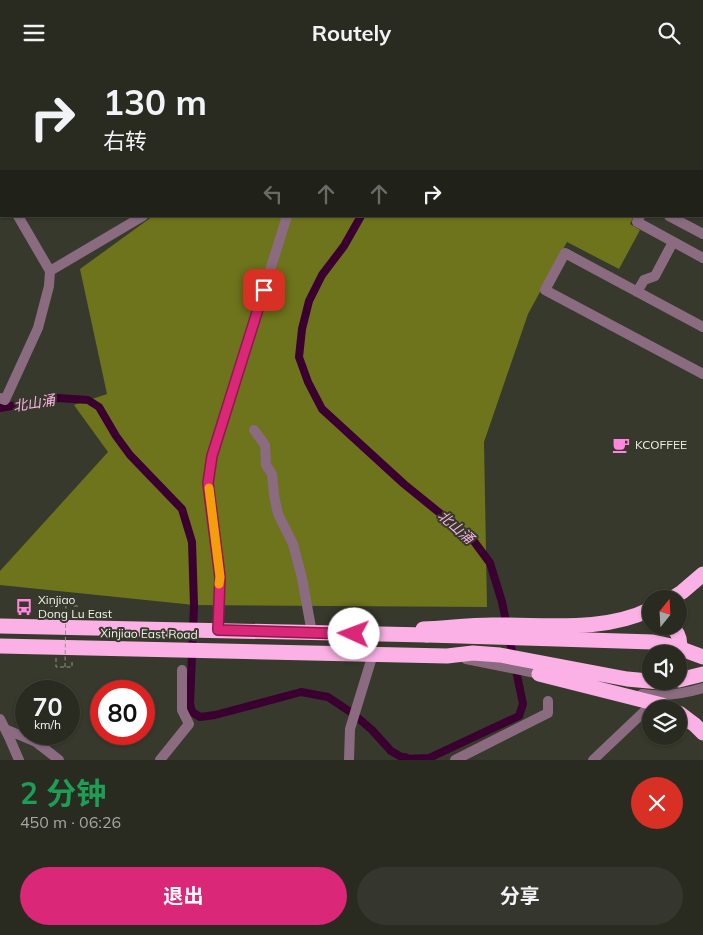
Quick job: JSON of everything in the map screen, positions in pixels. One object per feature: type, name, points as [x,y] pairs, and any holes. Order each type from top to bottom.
[{"type":"highway","points":[[684,590],[703,574]]},
{"type":"highway","points":[[602,624],[642,613]]},
{"type":"highway","points":[[354,634],[490,625],[629,624],[642,622]]},
{"type":"highway","name":"Xinjiao East Road","points":[[0,625],[652,642],[688,650],[703,657]]},
{"type":"highway","name":"Xinjiao East Road","points":[[0,646],[374,654],[447,655],[473,653],[538,667]]},
{"type":"highway","points":[[538,667],[642,681]]},
{"type":"highway","points":[[538,667],[643,700]]},
{"type":"highway","points":[[608,676],[642,674]]},
{"type":"highway","points":[[687,678],[703,674]]},
{"type":"highway","points":[[687,719],[703,733]]},
{"type":"street","points":[[0,398],[6,400],[38,328],[50,286],[50,271],[19,217]]},
{"type":"street","points":[[50,271],[140,217]]},
{"type":"street","points":[[213,630],[220,577],[208,483],[212,456],[287,217]]},
{"type":"street","points":[[640,217],[637,222],[703,257]]},
{"type":"street","points":[[671,217],[703,234]]},
{"type":"street","points":[[637,292],[644,280],[654,275],[673,242]]},
{"type":"street","points":[[703,327],[565,253],[545,290],[703,374]]},
{"type":"street","points":[[254,430],[265,445],[266,465],[272,473],[278,514],[293,544],[302,578],[312,633]]},
{"type":"street","points":[[349,760],[350,729],[374,654]]},
{"type":"street","points":[[538,667],[645,695],[661,696],[703,688]]},
{"type":"street","points":[[160,760],[189,724],[182,710],[182,669]]},
{"type":"street","points":[[455,760],[548,713],[548,701]]},
{"type":"street","points":[[593,760],[642,713]]},
{"type":"street","points":[[0,719],[19,760]]},
{"type":"street","points":[[5,729],[36,742],[59,760]]},
{"type":"path","points":[[50,606],[58,606],[58,598],[72,598],[73,606],[80,606]]},
{"type":"path","points":[[65,667],[66,598]]},
{"type":"path","points":[[56,657],[56,667],[72,667],[72,659]]},
{"type":"green space","points":[[152,217],[634,217],[630,224],[640,230],[619,269],[567,242],[528,314],[484,442],[487,607],[194,605],[0,585],[0,571],[108,452],[74,405],[107,394],[80,269]]},
{"type":"waterway","name":"北山涌","points":[[358,718],[391,751],[405,759],[429,758],[519,716],[523,704],[502,602],[490,563],[473,540],[404,484],[322,409],[308,382],[299,357],[302,329],[309,301],[322,275],[344,246],[360,217]]},
{"type":"waterway","name":"北山涌","points":[[0,408],[58,398],[88,400],[99,407],[130,455],[182,509],[192,542],[194,605],[190,704],[192,712],[200,717],[215,715],[301,692],[328,697],[352,713]]},
{"type":"slow traffic","points":[[209,488],[220,577],[219,584]]},
{"type":"place","name":"KCOFFEE","points":[[621,445]]},
{"type":"place","name":"Xinjiao Dong Lu East","points":[[24,607]]},
{"type":"route","points":[[264,290],[212,456],[208,483],[220,577],[218,630],[354,634]]}]
